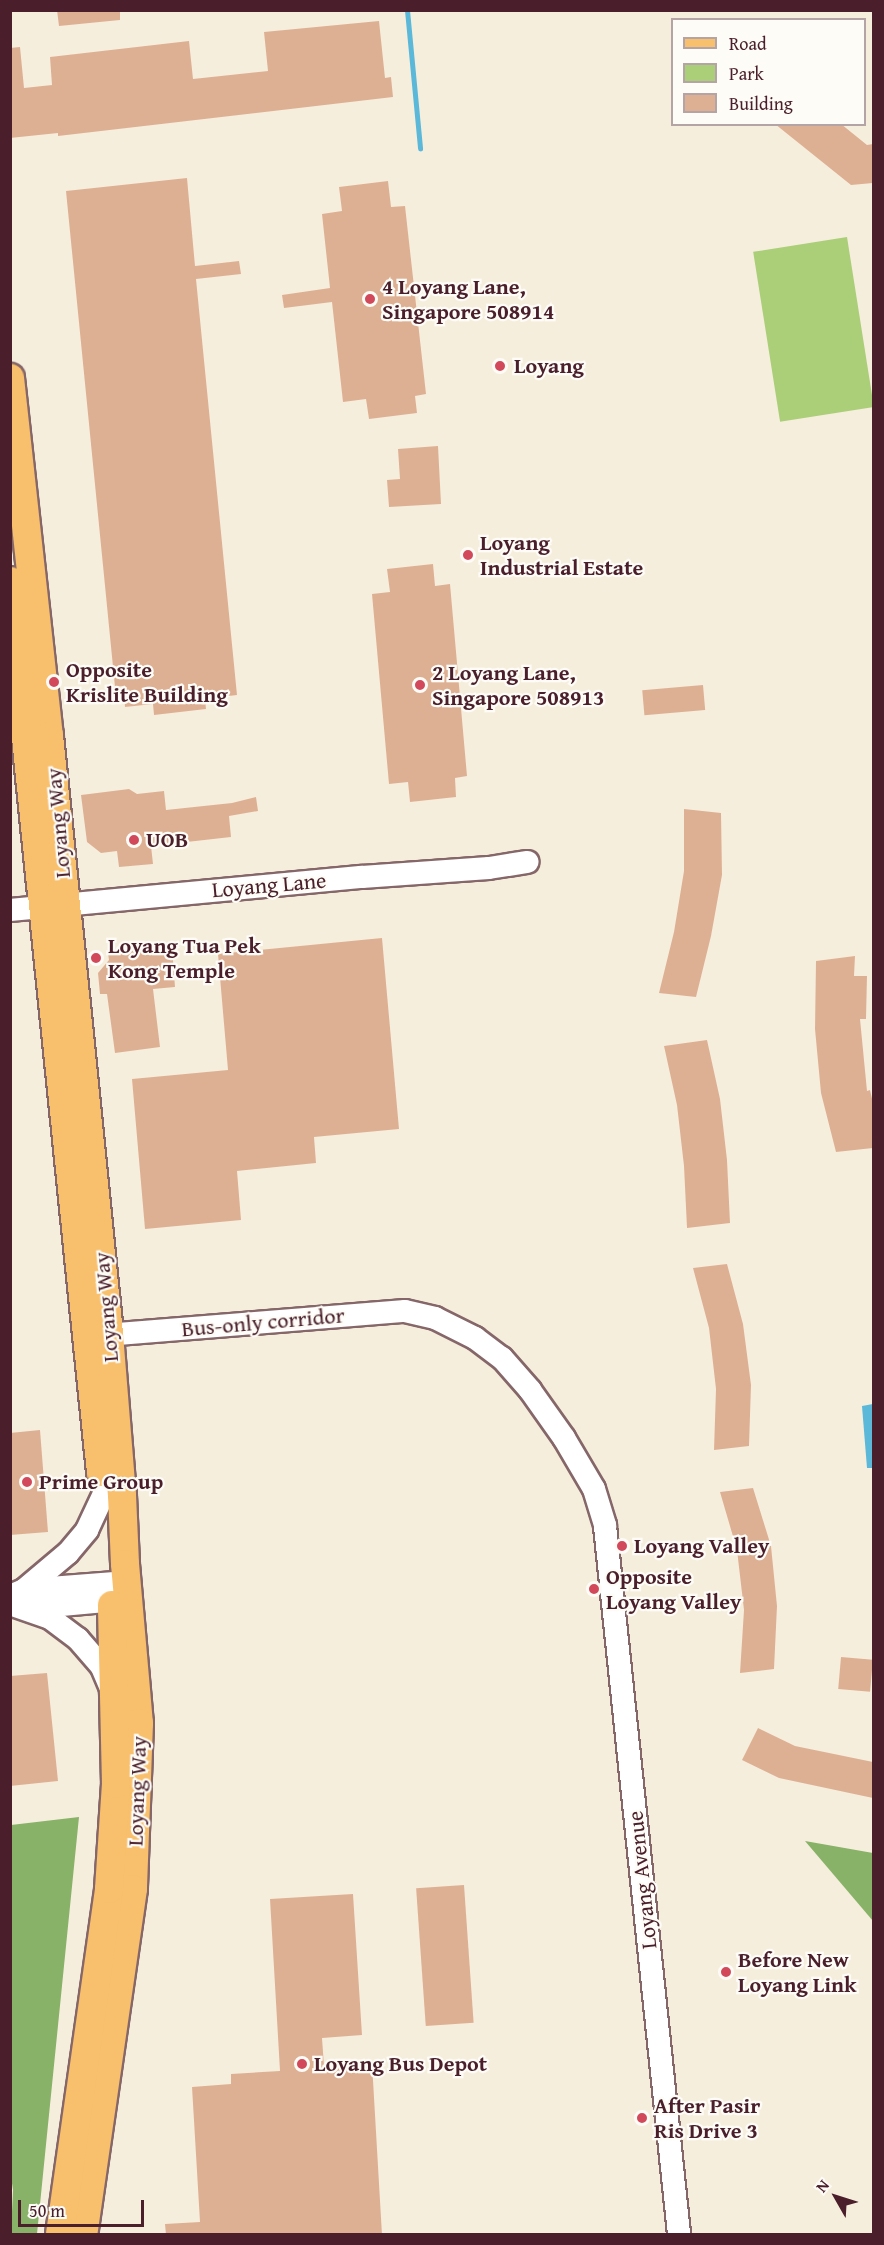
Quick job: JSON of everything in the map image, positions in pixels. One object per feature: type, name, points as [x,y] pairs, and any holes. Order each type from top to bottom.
[{"type":"main road","name":"Loyang Way","points":[[10,378],[55,905],[98,1335],[120,1591],[115,1698],[116,1784],[108,1889],[60,2235]]},
{"type":"main road","name":"Loyang Way","points":[[10,582],[55,905],[105,1293],[98,1335],[104,1496],[139,1723],[133,1889],[83,2235]]},
{"type":"street","name":"Loyang Lane","points":[[10,910],[362,877],[489,868],[528,862]]},
{"type":"street","points":[[105,1293],[122,1315],[135,1324],[152,1331]]},
{"type":"street","name":"Bus-only corridor","points":[[98,1335],[374,1313],[400,1324],[430,1328],[469,1345],[495,1365],[523,1396],[605,1526]]},
{"type":"street","points":[[17,1600],[68,1553],[87,1530],[104,1496]]},
{"type":"street","name":"Loyang Avenue","points":[[605,1526],[680,2235]]},
{"type":"street","points":[[17,1600],[120,1591]]},
{"type":"street","points":[[17,1600],[50,1618],[78,1639],[101,1665],[115,1698]]},
{"type":"green space","points":[[847,237],[874,407],[780,422],[753,252]]},
{"type":"green space","points":[[79,1817],[37,2234],[11,2234],[13,2190],[10,2170],[11,1825]]},
{"type":"green space","points":[[805,1841],[873,1853],[873,1921]]},
{"type":"water","points":[[873,1404],[873,1468],[867,1468],[862,1406]]},
{"type":"building","points":[[57,10],[120,10],[120,20],[59,26]]},
{"type":"building","points":[[379,21],[385,78],[391,77],[393,97],[58,136],[58,133],[10,138],[10,48],[20,47],[24,88],[52,85],[50,57],[189,41],[193,79],[268,71],[264,32]]},
{"type":"building","points":[[777,126],[843,126],[867,145],[873,144],[873,183],[851,185]]},
{"type":"building","points":[[187,178],[195,266],[239,261],[241,274],[196,279],[237,695],[205,699],[206,709],[154,715],[153,704],[125,707],[123,686],[115,687],[66,191]]},
{"type":"building","name":"4 Loyang Lane, Singapore 508914","points":[[388,181],[391,207],[405,206],[426,394],[415,396],[417,413],[369,419],[366,399],[343,402],[332,302],[284,308],[282,295],[330,288],[322,214],[342,211],[339,187]]},
{"type":"building","points":[[438,446],[441,504],[389,507],[387,480],[400,479],[398,449]]},
{"type":"building","name":"2 Loyang Lane, Singapore 508913","points":[[433,564],[435,586],[450,584],[467,776],[455,778],[456,797],[410,802],[408,782],[389,784],[372,594],[390,592],[387,569]]},
{"type":"building","points":[[703,685],[705,710],[644,715],[642,690]]},
{"type":"building","points":[[129,789],[137,794],[164,791],[166,810],[232,803],[256,797],[258,811],[229,816],[231,837],[151,846],[153,864],[119,867],[117,851],[101,853],[87,842],[81,795]]},
{"type":"building","points":[[684,809],[721,813],[722,875],[711,936],[696,997],[659,993],[674,932],[684,871]]},
{"type":"building","points":[[382,938],[399,1129],[314,1137],[316,1163],[237,1171],[241,1220],[145,1229],[132,1079],[228,1070],[218,954]]},
{"type":"building","points":[[172,947],[175,987],[153,989],[160,1047],[115,1053],[107,994],[100,994],[98,973],[109,960],[108,953]]},
{"type":"building","points":[[855,956],[854,976],[867,976],[866,1019],[860,1019],[867,1091],[870,1090],[873,1103],[873,1148],[836,1152],[821,1093],[815,1029],[816,961]]},
{"type":"building","points":[[707,1040],[720,1099],[727,1160],[730,1223],[687,1228],[684,1166],[677,1105],[664,1046]]},
{"type":"building","points":[[727,1264],[743,1324],[751,1385],[749,1446],[714,1450],[716,1389],[709,1328],[693,1268]]},
{"type":"building","name":"Prime Group","points":[[40,1430],[48,1532],[10,1535],[10,1433]]},
{"type":"building","points":[[753,1488],[771,1546],[777,1606],[774,1669],[740,1673],[744,1610],[737,1550],[720,1492]]},
{"type":"building","points":[[841,1657],[873,1660],[870,1692],[838,1689]]},
{"type":"building","points":[[47,1673],[58,1781],[10,1786],[10,1676]]},
{"type":"building","points":[[758,1728],[795,1746],[873,1762],[873,1798],[779,1778],[742,1760]]},
{"type":"building","name":"Loyang Bus Depot","points":[[464,1885],[474,2023],[426,2026],[416,1888]]},
{"type":"building","name":"Loyang Bus Depot","points":[[353,1894],[362,2035],[322,2038],[324,2066],[372,2063],[382,2235],[166,2235],[165,2224],[200,2222],[192,2087],[231,2084],[231,2074],[280,2071],[270,1899]]},
{"type":"waterway","points":[[407,10],[420,148]]},
{"type":"place","name":"4 Loyang Lane, Singapore 508914","points":[[370,299]]},
{"type":"place","name":"Loyang","points":[[500,366]]},
{"type":"place","name":"Loyang Industrial Estate","points":[[468,555]]},
{"type":"place","name":"Opposite Krislite Building","points":[[54,682]]},
{"type":"place","name":"2 Loyang Lane, Singapore 508913","points":[[420,685]]},
{"type":"place","name":"UOB","points":[[134,840]]},
{"type":"place","name":"Loyang Tua Pek Kong Temple","points":[[96,958]]},
{"type":"place","name":"Prime Group","points":[[27,1482]]},
{"type":"place","name":"Loyang Valley","points":[[622,1546]]},
{"type":"place","name":"Opposite Loyang Valley","points":[[594,1589]]},
{"type":"place","name":"Before New Loyang Link","points":[[726,1972]]},
{"type":"place","name":"Loyang Bus Depot","points":[[302,2064]]},
{"type":"place","name":"After Pasir Ris Drive 3","points":[[642,2118]]}]
